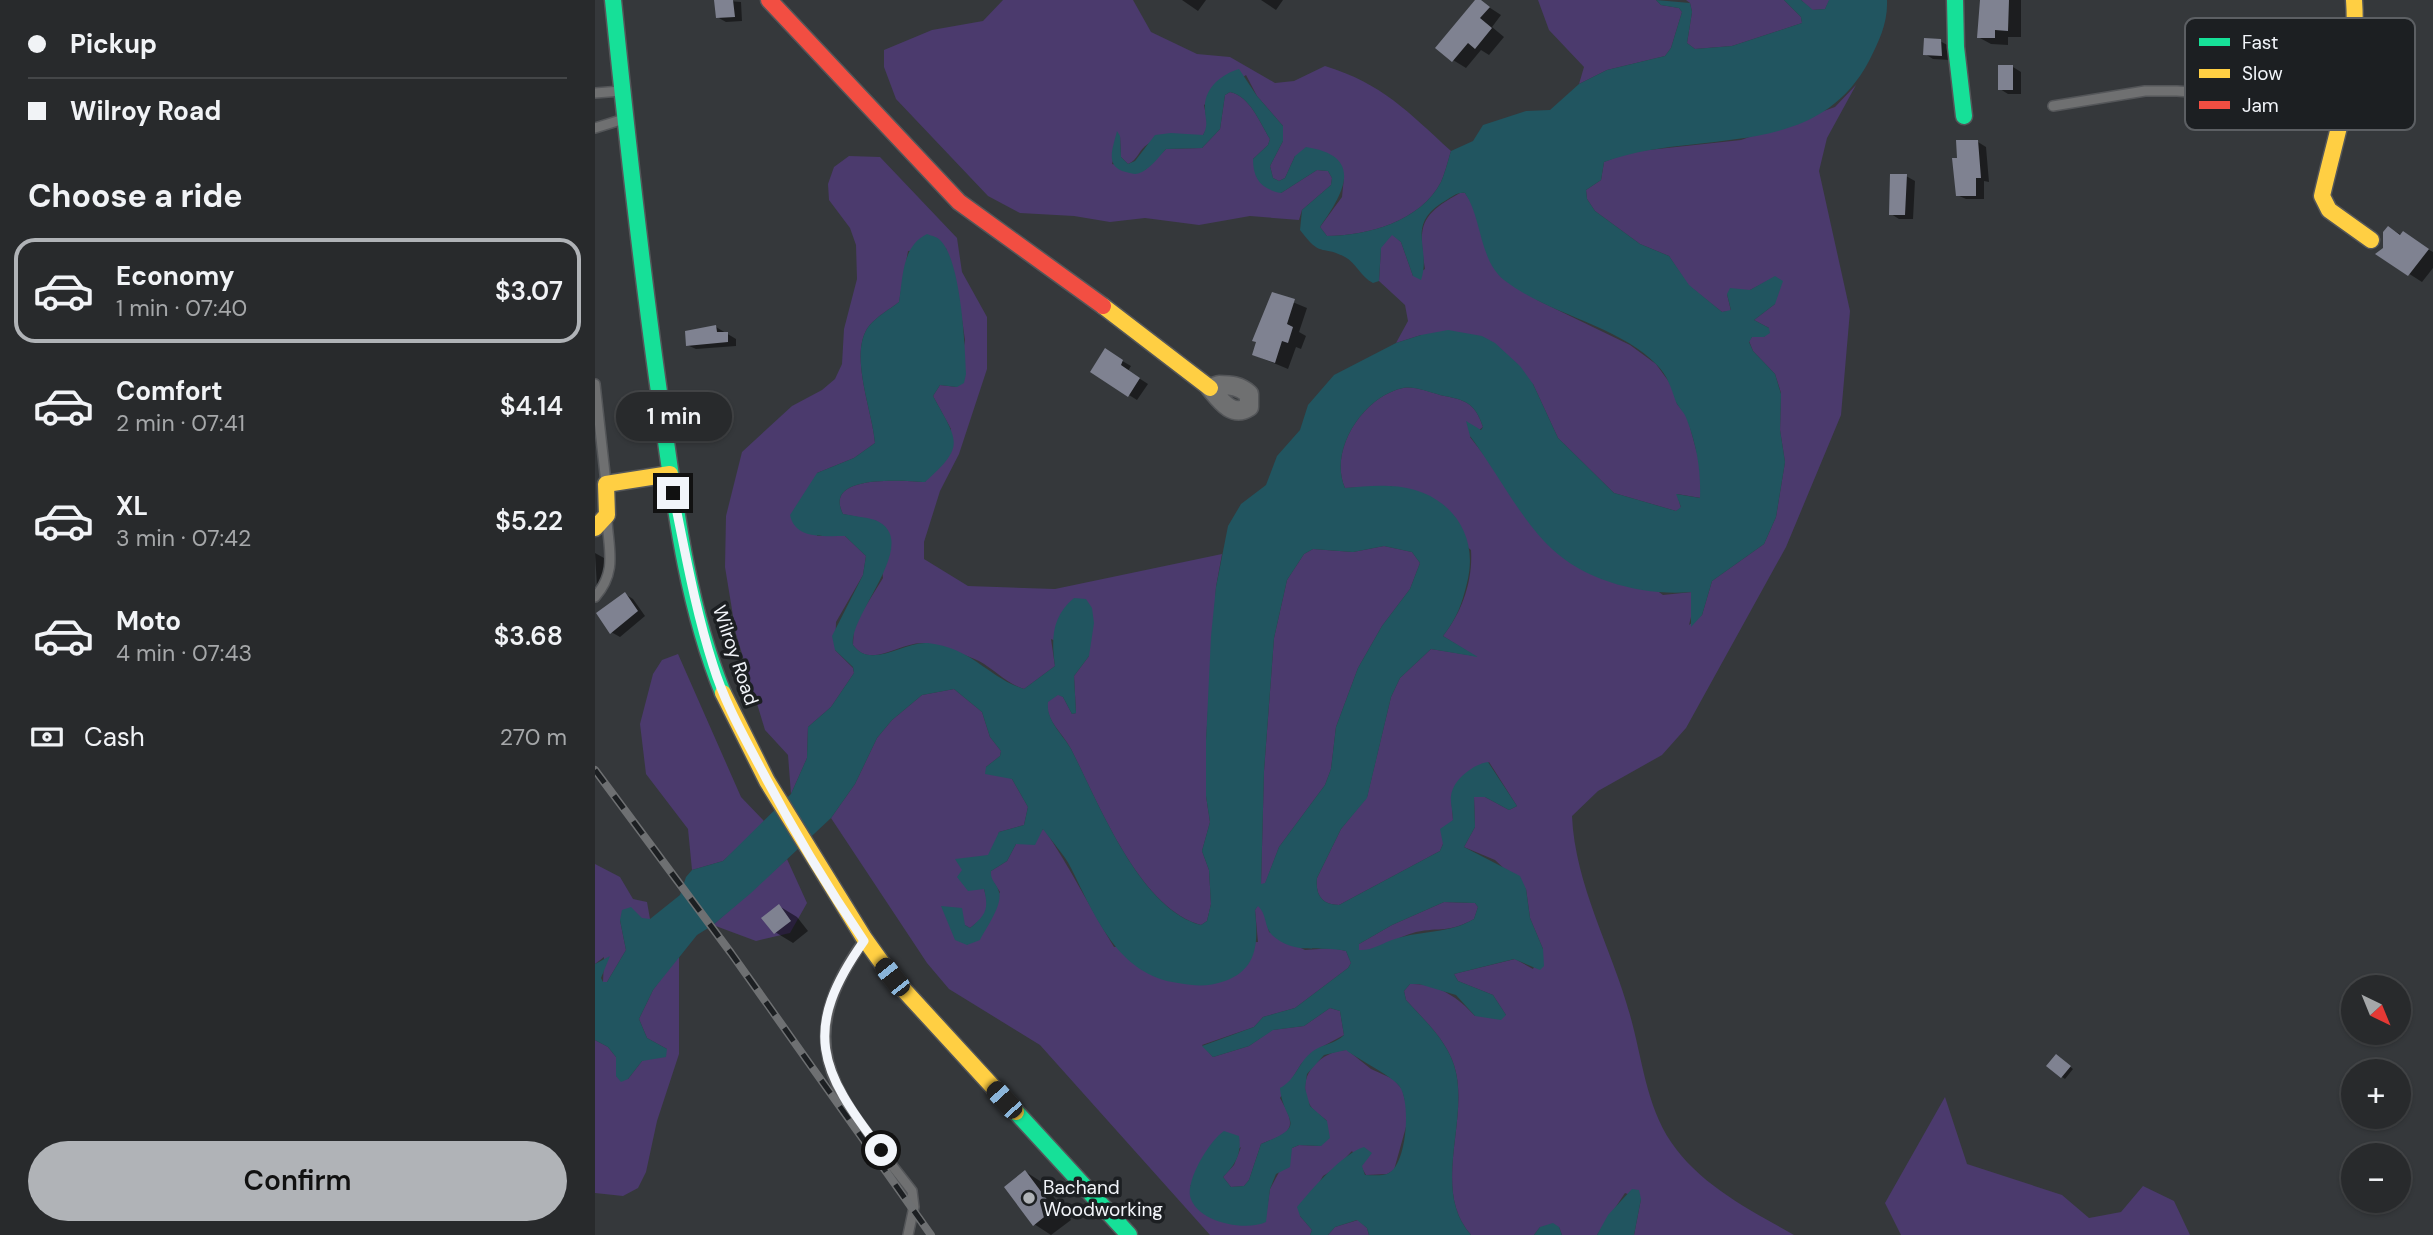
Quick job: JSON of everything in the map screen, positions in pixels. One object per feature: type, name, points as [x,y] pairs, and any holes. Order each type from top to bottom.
[{"type":"main road","name":"Wilroy Road","points":[[613,0],[643,282],[670,474],[695,598],[713,666],[729,707],[771,788],[864,941],[892,977],[1129,1235]]},
{"type":"main road","points":[[769,0],[873,114],[960,202],[991,228],[1138,330],[1210,388]]},
{"type":"main road","points":[[1955,0],[1956,47],[1964,116]]},
{"type":"main road","points":[[2354,0],[2355,18]]},
{"type":"main road","points":[[2337,130],[2322,196],[2324,205],[2371,240]]},
{"type":"main road","points":[[595,528],[607,515],[601,485],[670,474]]},
{"type":"lane","points":[[595,93],[622,91]]},
{"type":"lane","points":[[2053,106],[2145,91],[2185,92]]},
{"type":"lane","points":[[595,128],[625,118]]},
{"type":"lane","points":[[595,384],[601,485]]},
{"type":"lane","points":[[595,597],[605,586],[612,561],[607,515]]},
{"type":"lane","points":[[864,941],[842,972],[832,994],[826,1022],[825,1049],[838,1091],[912,1191],[914,1207],[908,1235]]},
{"type":"shaded area","points":[[1003,0],[1133,0],[1151,32],[1197,54],[1230,57],[1275,83],[1294,81],[1325,66],[1345,73],[1393,100],[1451,151],[1441,182],[1432,196],[1420,207],[1391,224],[1359,233],[1327,236],[1320,227],[1342,197],[1344,177],[1295,156],[1285,178],[1279,181],[1273,178],[1270,166],[1283,141],[1283,126],[1257,96],[1246,75],[1204,105],[1208,126],[1203,135],[1163,137],[1145,146],[1128,164],[1121,157],[1120,136],[1112,164],[1145,170],[1166,149],[1202,148],[1220,129],[1225,95],[1230,92],[1249,104],[1270,139],[1268,145],[1253,159],[1281,193],[1317,170],[1328,171],[1332,178],[1331,185],[1302,210],[1299,220],[1250,216],[1199,225],[1145,218],[1110,222],[1074,216],[1020,213],[988,196],[896,99],[884,67],[884,50],[932,30],[983,21]]},
{"type":"shaded area","points":[[1538,0],[1656,0],[1661,5],[1679,8],[1682,12],[1671,48],[1665,56],[1607,70],[1579,84],[1584,67],[1549,30]]},
{"type":"shaded area","points":[[1686,0],[1784,0],[1801,17],[1802,23],[1732,46],[1695,49],[1687,43],[1692,12],[1690,3]]},
{"type":"shaded area","points":[[1801,0],[1829,1],[1825,9],[1812,10]]},
{"type":"shaded area","points":[[1856,85],[1827,138],[1819,171],[1850,311],[1841,415],[1786,547],[1686,728],[1662,755],[1598,791],[1572,816],[1587,892],[1622,990],[1650,1097],[1663,1128],[1683,1157],[1711,1184],[1794,1235],[1634,1235],[1641,1199],[1625,1193],[1597,1235],[1562,1235],[1559,1227],[1540,1227],[1534,1235],[1471,1235],[1459,1217],[1453,1196],[1453,1153],[1458,1107],[1454,1065],[1440,1038],[1406,1000],[1404,991],[1410,984],[1429,986],[1454,997],[1475,1016],[1506,1015],[1493,995],[1458,981],[1454,974],[1515,959],[1533,969],[1543,949],[1530,918],[1526,889],[1495,860],[1464,847],[1475,827],[1474,797],[1485,797],[1509,810],[1517,806],[1489,762],[1451,796],[1453,820],[1440,851],[1339,905],[1324,901],[1317,889],[1317,878],[1341,829],[1367,797],[1391,697],[1400,678],[1431,649],[1475,656],[1443,636],[1456,617],[1465,596],[1471,550],[1391,486],[1345,488],[1341,457],[1346,442],[1363,413],[1389,393],[1403,388],[1422,390],[1468,404],[1476,412],[1483,427],[1470,437],[1498,473],[1663,595],[1692,592],[1694,605],[1689,625],[1702,615],[1712,581],[1764,544],[1776,517],[1785,462],[1780,430],[1781,393],[1775,374],[1753,351],[1749,341],[1752,337],[1764,337],[1769,328],[1754,320],[1775,304],[1775,277],[1750,290],[1727,294],[1731,311],[1722,312],[1688,285],[1669,256],[1640,244],[1595,211],[1587,199],[1586,190],[1601,180],[1604,162],[1630,152],[1741,140],[1835,107]]},
{"type":"shaded area","points":[[849,156],[880,157],[957,238],[962,272],[987,317],[987,369],[959,454],[940,491],[924,542],[924,559],[968,586],[1055,589],[1222,554],[1216,587],[1206,741],[1206,796],[1210,822],[1202,851],[1209,870],[1211,904],[1207,921],[1201,925],[1179,915],[1158,898],[1140,876],[1108,823],[1071,749],[1049,715],[1047,702],[1058,694],[1063,697],[1072,714],[1076,713],[1074,676],[1089,656],[1051,639],[1055,666],[1024,689],[979,661],[934,645],[913,644],[868,655],[853,645],[854,625],[883,578],[877,521],[843,514],[840,501],[844,492],[869,482],[925,482],[951,429],[933,396],[940,385],[957,387],[965,340],[958,292],[946,248],[908,251],[899,302],[869,326],[863,338],[861,367],[875,443],[854,458],[817,473],[817,536],[845,536],[866,556],[863,575],[836,622],[835,650],[853,668],[854,673],[831,707],[808,727],[807,758],[791,794],[788,755],[765,730],[736,634],[725,567],[726,516],[742,452],[792,406],[822,390],[835,379],[842,364],[844,329],[857,279],[856,245],[850,228],[829,200],[828,184],[834,167]]},
{"type":"shaded area","points":[[1460,193],[1465,193],[1537,300],[1630,345],[1656,364],[1672,386],[1677,404],[1687,416],[1701,468],[1701,498],[1677,494],[1681,508],[1676,511],[1614,493],[1558,438],[1533,384],[1421,335],[1396,343],[1408,321],[1405,305],[1379,281],[1381,247],[1392,234],[1401,242],[1413,276],[1425,269],[1422,231],[1425,223],[1437,208]]},
{"type":"shaded area","points":[[1384,546],[1412,552],[1420,563],[1410,589],[1382,626],[1358,668],[1336,727],[1331,769],[1325,785],[1279,847],[1265,884],[1261,884],[1264,771],[1274,638],[1287,580],[1304,554],[1313,549],[1353,552]]},
{"type":"shaded area","points":[[678,654],[741,797],[765,822],[723,861],[692,870],[688,829],[646,774],[640,724],[653,674],[662,660]]},
{"type":"shaded area","points":[[954,689],[982,712],[990,737],[1001,751],[1000,756],[986,767],[1012,779],[1028,807],[1024,825],[999,832],[984,889],[988,904],[985,916],[970,928],[965,925],[967,945],[1000,892],[990,877],[991,871],[1007,861],[1016,844],[1044,829],[1114,947],[1258,942],[1255,910],[1258,905],[1264,910],[1269,932],[1305,950],[1333,948],[1346,951],[1351,963],[1348,968],[1295,1008],[1263,1017],[1254,1027],[1202,1045],[1213,1057],[1249,1046],[1272,1030],[1304,1026],[1330,1008],[1340,1011],[1344,1035],[1314,1051],[1301,1064],[1280,1098],[1289,1117],[1289,1128],[1280,1136],[1261,1144],[1249,1180],[1244,1186],[1231,1187],[1223,1177],[1234,1165],[1241,1147],[1190,1186],[1265,1222],[1270,1189],[1292,1148],[1299,1145],[1321,1146],[1327,1121],[1310,1105],[1306,1095],[1305,1085],[1312,1067],[1328,1055],[1347,1050],[1371,1069],[1393,1079],[1402,1089],[1409,1116],[1394,1170],[1387,1174],[1366,1175],[1352,1151],[1336,1168],[1323,1176],[1300,1216],[1312,1230],[1310,1235],[1210,1235],[1040,1045],[949,989],[927,963],[831,818],[855,784],[877,738],[892,720],[922,695]]},
{"type":"shaded area","points":[[787,859],[807,903],[790,933],[756,941],[713,925]]},
{"type":"shaded area","points":[[595,864],[620,877],[633,899],[647,902],[650,919],[620,920],[626,950],[607,982],[603,982],[604,957],[595,964]]},
{"type":"shaded area","points":[[1444,902],[1475,903],[1478,907],[1474,919],[1451,928],[1416,932],[1373,949],[1359,951],[1359,944],[1392,925]]},
{"type":"shaded area","points":[[679,954],[679,1054],[657,1121],[646,1172],[638,1188],[623,1196],[595,1193],[595,1040],[608,1047],[616,1057],[616,1076],[628,1079],[642,1061],[667,1049],[647,1038],[639,1019],[653,990]]},
{"type":"shaded area","points":[[1945,1097],[1967,1164],[2062,1195],[2089,1218],[2121,1212],[2143,1186],[2174,1201],[2190,1235],[1901,1235],[1885,1203]]},
{"type":"shaded area","points":[[1358,1220],[1367,1228],[1369,1235],[1328,1235],[1335,1227]]},
{"type":"water","points":[[1656,0],[1690,3],[1692,12],[1687,43],[1695,49],[1732,46],[1802,23],[1801,17],[1784,0],[1801,0],[1813,10],[1825,9],[1829,0],[1887,0],[1884,24],[1869,61],[1846,93],[1818,115],[1786,129],[1751,137],[1640,152],[1604,162],[1601,180],[1586,190],[1587,199],[1595,211],[1640,244],[1669,256],[1689,285],[1722,312],[1731,310],[1727,294],[1730,288],[1750,290],[1775,276],[1783,281],[1775,304],[1754,320],[1769,328],[1770,333],[1764,337],[1752,337],[1749,342],[1753,351],[1775,374],[1781,394],[1780,430],[1785,462],[1776,517],[1764,544],[1712,581],[1702,615],[1691,627],[1691,592],[1655,592],[1617,584],[1582,570],[1552,549],[1519,510],[1470,436],[1466,421],[1481,430],[1483,427],[1472,407],[1462,401],[1412,388],[1389,393],[1363,413],[1353,427],[1341,457],[1345,488],[1408,488],[1426,494],[1454,515],[1463,529],[1470,563],[1461,604],[1443,636],[1478,657],[1431,649],[1400,678],[1391,697],[1367,798],[1341,829],[1317,878],[1319,894],[1324,901],[1339,905],[1440,851],[1443,844],[1440,829],[1453,820],[1451,799],[1456,784],[1471,769],[1488,762],[1517,806],[1509,810],[1485,797],[1474,797],[1475,827],[1464,847],[1520,876],[1526,889],[1530,918],[1543,949],[1544,966],[1540,970],[1514,959],[1454,974],[1458,981],[1493,995],[1506,1015],[1501,1020],[1475,1016],[1456,995],[1419,984],[1410,984],[1404,991],[1406,1000],[1440,1038],[1454,1065],[1458,1107],[1453,1153],[1453,1196],[1459,1217],[1471,1235],[1369,1235],[1367,1228],[1357,1220],[1335,1227],[1328,1235],[1310,1235],[1312,1230],[1300,1216],[1297,1207],[1328,1172],[1364,1147],[1372,1153],[1362,1166],[1365,1175],[1387,1174],[1394,1169],[1403,1148],[1406,1120],[1400,1087],[1391,1078],[1346,1050],[1324,1055],[1307,1074],[1305,1088],[1310,1106],[1327,1121],[1330,1138],[1321,1146],[1299,1145],[1292,1148],[1290,1167],[1276,1174],[1270,1189],[1266,1222],[1257,1225],[1234,1225],[1211,1218],[1194,1205],[1190,1196],[1192,1180],[1212,1142],[1224,1131],[1239,1136],[1237,1159],[1223,1177],[1231,1187],[1244,1186],[1249,1180],[1261,1144],[1290,1127],[1280,1088],[1290,1080],[1313,1051],[1344,1035],[1340,1011],[1330,1008],[1304,1026],[1273,1030],[1249,1046],[1213,1057],[1202,1046],[1254,1027],[1263,1017],[1295,1008],[1348,968],[1351,963],[1346,951],[1289,946],[1269,932],[1258,906],[1255,910],[1254,952],[1244,969],[1236,976],[1219,983],[1202,985],[1157,978],[1124,956],[1111,940],[1089,905],[1068,863],[1043,829],[1035,845],[1016,844],[1007,861],[991,871],[1000,897],[980,940],[967,945],[955,940],[941,906],[962,908],[965,925],[970,928],[983,915],[986,902],[984,889],[968,891],[957,877],[962,870],[955,859],[988,855],[999,832],[1024,825],[1028,807],[1012,779],[985,774],[986,767],[1000,756],[1001,751],[990,737],[982,712],[954,689],[922,695],[892,720],[877,738],[855,784],[831,818],[751,893],[697,935],[653,990],[639,1019],[647,1038],[667,1049],[666,1057],[642,1061],[628,1079],[621,1082],[616,1076],[616,1057],[608,1047],[595,1040],[595,964],[610,956],[601,978],[603,982],[607,982],[626,950],[620,920],[622,910],[631,907],[642,918],[650,919],[680,895],[686,877],[692,870],[723,861],[791,794],[807,758],[808,727],[831,707],[854,673],[853,667],[835,650],[832,636],[863,575],[866,556],[845,536],[804,533],[793,523],[790,515],[817,473],[854,458],[875,443],[861,367],[863,338],[869,326],[879,316],[899,302],[905,263],[919,239],[927,234],[937,238],[948,252],[961,304],[966,374],[964,383],[957,387],[940,385],[933,396],[954,442],[952,451],[938,470],[925,482],[885,481],[854,486],[844,492],[840,501],[843,514],[875,520],[888,530],[892,544],[881,579],[861,616],[853,645],[860,652],[869,655],[888,653],[918,644],[944,646],[1024,689],[1055,666],[1053,637],[1061,612],[1074,598],[1086,599],[1092,608],[1094,623],[1089,656],[1074,676],[1076,713],[1072,714],[1063,697],[1058,695],[1048,702],[1049,715],[1071,749],[1108,823],[1140,876],[1158,898],[1179,915],[1201,925],[1207,921],[1211,904],[1209,870],[1202,851],[1210,822],[1206,796],[1206,741],[1211,636],[1216,587],[1228,526],[1241,504],[1266,485],[1277,456],[1300,430],[1308,405],[1334,375],[1396,343],[1421,335],[1448,330],[1482,336],[1495,343],[1520,366],[1533,384],[1558,438],[1614,493],[1676,511],[1681,507],[1676,494],[1700,498],[1699,468],[1686,417],[1661,369],[1624,340],[1521,292],[1504,280],[1496,272],[1485,250],[1475,214],[1465,193],[1445,201],[1425,219],[1422,228],[1424,268],[1421,280],[1413,276],[1401,242],[1392,235],[1381,248],[1379,281],[1373,283],[1349,260],[1337,253],[1317,248],[1300,230],[1302,210],[1331,185],[1332,178],[1328,171],[1317,170],[1281,193],[1268,189],[1259,182],[1253,159],[1268,145],[1270,139],[1249,104],[1237,95],[1230,92],[1225,95],[1220,129],[1202,148],[1166,149],[1149,167],[1138,174],[1119,170],[1112,161],[1117,131],[1120,136],[1121,157],[1128,164],[1135,161],[1155,135],[1203,135],[1207,94],[1226,74],[1239,69],[1257,96],[1283,126],[1283,141],[1270,166],[1273,178],[1279,181],[1285,178],[1295,156],[1306,147],[1325,152],[1336,159],[1343,167],[1342,189],[1320,227],[1327,236],[1359,233],[1391,224],[1420,207],[1432,196],[1441,182],[1451,151],[1473,141],[1483,125],[1526,111],[1550,110],[1579,84],[1607,70],[1665,56],[1671,48],[1682,12],[1679,8],[1661,5]],"holes":[[[1384,546],[1412,552],[1420,563],[1410,589],[1382,626],[1358,668],[1336,727],[1331,769],[1325,785],[1279,847],[1265,883],[1261,884],[1264,771],[1274,638],[1287,580],[1304,554],[1313,549],[1353,552]],[[1444,902],[1475,903],[1478,907],[1474,919],[1445,930],[1405,936],[1373,948],[1359,950],[1359,944],[1392,925]]]},
{"type":"water","points":[[1632,1189],[1639,1190],[1641,1199],[1634,1235],[1597,1235],[1608,1215]]},
{"type":"water","points":[[1553,1223],[1559,1227],[1562,1235],[1534,1235],[1540,1227]]},
{"type":"building","points":[[714,0],[733,0],[735,17],[716,18]]},
{"type":"building","points":[[1475,0],[1481,0],[1490,7],[1480,18],[1492,28],[1475,49],[1468,43],[1452,62],[1435,48]]},
{"type":"building","points":[[1980,0],[2009,0],[2008,31],[1995,30],[1995,38],[1977,38]]},
{"type":"building","points":[[1924,38],[1941,39],[1942,56],[1923,55]]},
{"type":"building","points":[[1998,65],[2013,65],[2013,90],[1998,90]]},
{"type":"building","points":[[1956,140],[1978,140],[1981,178],[1976,178],[1976,196],[1956,196],[1952,158],[1957,158]]},
{"type":"building","points":[[1890,174],[1907,174],[1905,215],[1889,215]]},
{"type":"building","points":[[2388,226],[2400,235],[2403,231],[2429,249],[2408,276],[2375,254],[2383,248],[2383,232]]},
{"type":"building","points":[[1272,292],[1295,299],[1287,324],[1293,327],[1288,343],[1282,341],[1275,363],[1252,355],[1256,342],[1252,341]]},
{"type":"building","points":[[716,325],[717,332],[728,332],[728,342],[686,346],[685,331]]},
{"type":"building","points":[[1105,348],[1123,360],[1121,365],[1140,378],[1128,397],[1090,372]]},
{"type":"building","points":[[625,592],[638,611],[610,634],[596,613]]},
{"type":"building","points":[[779,904],[791,921],[774,934],[761,918]]},
{"type":"building","points":[[2056,1054],[2071,1066],[2061,1078],[2046,1066]]},
{"type":"building","name":"Bachand Woodworking","points":[[1025,1170],[1054,1209],[1033,1226],[1004,1187]]},
{"type":"railway","points":[[595,770],[731,953],[931,1235]]},
{"type":"traffic: fast","points":[[613,0],[641,258],[678,519],[700,625],[723,693]]},
{"type":"traffic: fast","points":[[1955,0],[1956,47],[1964,116]]},
{"type":"traffic: fast","points":[[1016,1112],[1129,1235]]},
{"type":"traffic: slow","points":[[2354,0],[2355,18]]},
{"type":"traffic: slow","points":[[2338,130],[2322,196],[2329,210],[2371,240]]},
{"type":"traffic: slow","points":[[1103,306],[1210,388]]},
{"type":"traffic: slow","points":[[595,528],[607,515],[606,484],[670,474]]},
{"type":"traffic: slow","points":[[723,693],[767,781],[864,938],[892,977],[1016,1112]]},
{"type":"traffic: jam","points":[[769,0],[959,202],[1103,306]]},
{"type":"place","name":"Bachand Woodworking","points":[[1029,1198]]},
{"type":"route","points":[[673,493],[695,598],[713,666],[729,707],[771,788],[838,903],[864,941],[842,972],[832,994],[826,1022],[825,1049],[838,1091],[881,1150]]}]
